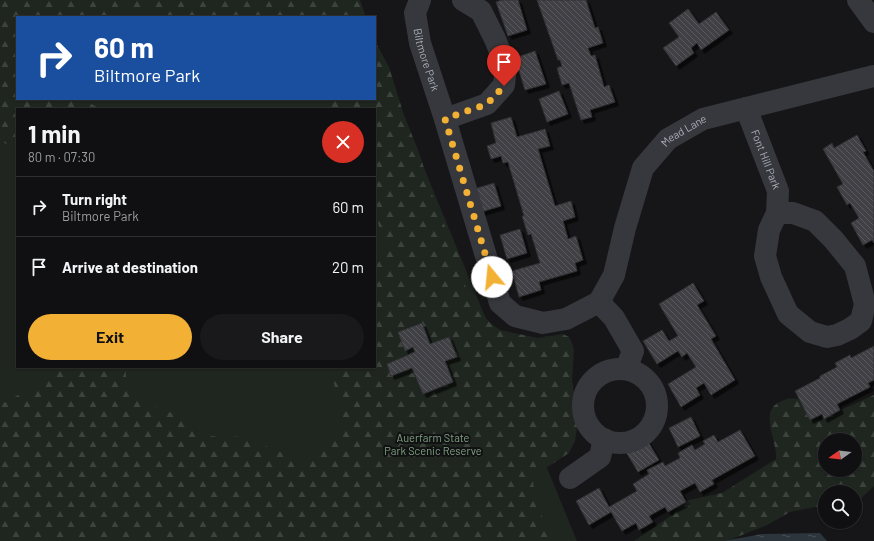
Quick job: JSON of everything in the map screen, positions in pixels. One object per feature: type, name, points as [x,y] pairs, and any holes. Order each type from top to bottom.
[{"type":"street","name":"Biltmore Park","points":[[420,0],[415,13],[420,43],[445,119],[500,303],[516,316],[542,323],[566,319],[599,302]]},
{"type":"street","points":[[445,119],[487,104],[504,86],[506,67],[495,39],[481,11],[464,0]]},
{"type":"street","points":[[858,0],[874,22]]},
{"type":"street","name":"Mead Lane","points":[[599,302],[614,275],[625,228],[643,168],[668,139],[703,119],[874,76]]},
{"type":"street","name":"Font Hill Park","points":[[746,108],[778,191],[777,213],[769,230],[765,256],[771,277],[788,314],[810,332],[827,337],[850,330],[861,321],[865,304],[855,266],[833,239],[815,222],[793,213],[777,213]]},
{"type":"street","points":[[599,302],[614,318],[632,351],[626,370]]},
{"type":"street","points":[[614,370],[626,370],[648,382],[654,392],[657,405],[655,418],[649,429],[640,437],[628,442],[616,443],[604,439],[594,432],[587,423],[583,400],[591,384],[603,373],[614,370]]},
{"type":"street","points":[[570,478],[600,457],[604,439]]},
{"type":"green space","name":"Auerfarm State Park Scenic Reserve","points":[[0,0],[341,16],[16,16],[16,100],[376,100],[376,50],[577,541],[0,541]]},
{"type":"green space","points":[[0,0],[360,0],[366,16],[167,16],[138,9],[113,12],[107,16],[16,16],[16,100],[85,100],[98,108],[16,108],[16,149],[0,141]]},
{"type":"green space","name":"Auerfarm State Park Scenic Reserve","points":[[376,43],[389,67],[404,115],[420,155],[436,207],[459,256],[466,289],[489,322],[500,330],[538,338],[563,334],[569,337],[574,350],[572,379],[578,421],[575,441],[569,453],[540,472],[535,477],[533,483],[539,509],[552,541],[0,541],[0,405],[38,384],[51,368],[126,368],[126,379],[129,388],[140,400],[179,416],[212,436],[245,438],[298,459],[311,456],[326,443],[342,433],[343,417],[328,368],[376,368],[376,266],[384,253],[376,217],[376,108],[331,108],[325,100],[376,100]]},
{"type":"green space","points":[[874,395],[874,486],[862,497],[862,485],[818,485],[818,506],[790,512],[767,525],[727,541],[634,541],[672,515],[685,501],[722,493],[776,459],[776,452],[770,428],[770,412],[774,406],[788,399],[798,399],[813,420],[819,420]]},
{"type":"water","points":[[820,533],[827,541],[724,541],[762,534]]},
{"type":"building","points":[[502,0],[518,0],[527,30],[508,36],[496,2]]},
{"type":"building","points":[[537,0],[586,0],[595,28],[598,27],[603,43],[588,48],[591,56],[595,55],[604,87],[609,85],[615,102],[590,110],[592,117],[581,120],[569,83],[562,85],[557,68],[562,66],[560,60],[558,60]]},
{"type":"building","points":[[688,9],[699,24],[716,12],[729,30],[701,50],[697,43],[691,48],[694,53],[676,66],[663,48],[679,37],[669,23]]},
{"type":"building","points":[[535,51],[546,84],[525,90],[515,58]]},
{"type":"building","points":[[559,91],[568,114],[547,122],[539,99]]},
{"type":"building","points":[[511,117],[517,137],[545,129],[550,146],[538,149],[555,206],[571,201],[575,217],[563,221],[568,239],[576,236],[583,260],[575,263],[577,271],[539,282],[541,290],[519,297],[512,271],[540,263],[531,234],[528,235],[508,162],[503,163],[501,156],[491,159],[487,146],[496,143],[491,123]]},
{"type":"building","points":[[857,135],[866,151],[863,152],[874,171],[874,243],[872,240],[863,245],[851,223],[859,218],[850,203],[847,205],[837,187],[843,184],[823,149],[832,143],[834,148]]},
{"type":"building","points":[[494,183],[501,206],[481,212],[474,189]]},
{"type":"building","points":[[520,229],[527,253],[507,259],[500,235]]},
{"type":"building","points":[[693,283],[704,301],[697,305],[716,336],[711,339],[735,380],[711,395],[704,383],[696,388],[700,395],[681,407],[668,384],[696,367],[687,353],[682,357],[678,351],[657,364],[643,341],[662,330],[669,341],[678,336],[659,304]]},
{"type":"building","points":[[422,323],[430,344],[449,337],[457,357],[445,361],[453,382],[423,394],[412,368],[391,376],[387,364],[415,352],[413,347],[405,351],[398,332]]},
{"type":"building","points":[[874,346],[874,380],[868,383],[870,387],[837,404],[840,410],[824,419],[822,414],[810,420],[795,391],[837,367],[835,363],[850,355],[851,358]]},
{"type":"building","points":[[691,417],[700,436],[678,447],[669,428]]},
{"type":"building","points":[[740,430],[755,456],[712,480],[714,484],[700,492],[695,483],[680,491],[686,502],[668,512],[665,507],[649,516],[653,522],[639,530],[636,523],[622,531],[611,512],[589,525],[576,501],[599,488],[609,507],[637,491],[633,484],[649,474],[647,470],[663,462],[665,466],[680,458],[678,453],[692,445],[695,450],[705,444],[703,441],[714,435],[718,442]]},
{"type":"building","points":[[647,440],[659,460],[638,472],[626,452]]},
{"type":"route","points":[[492,277],[445,119],[487,104],[504,86]]}]
